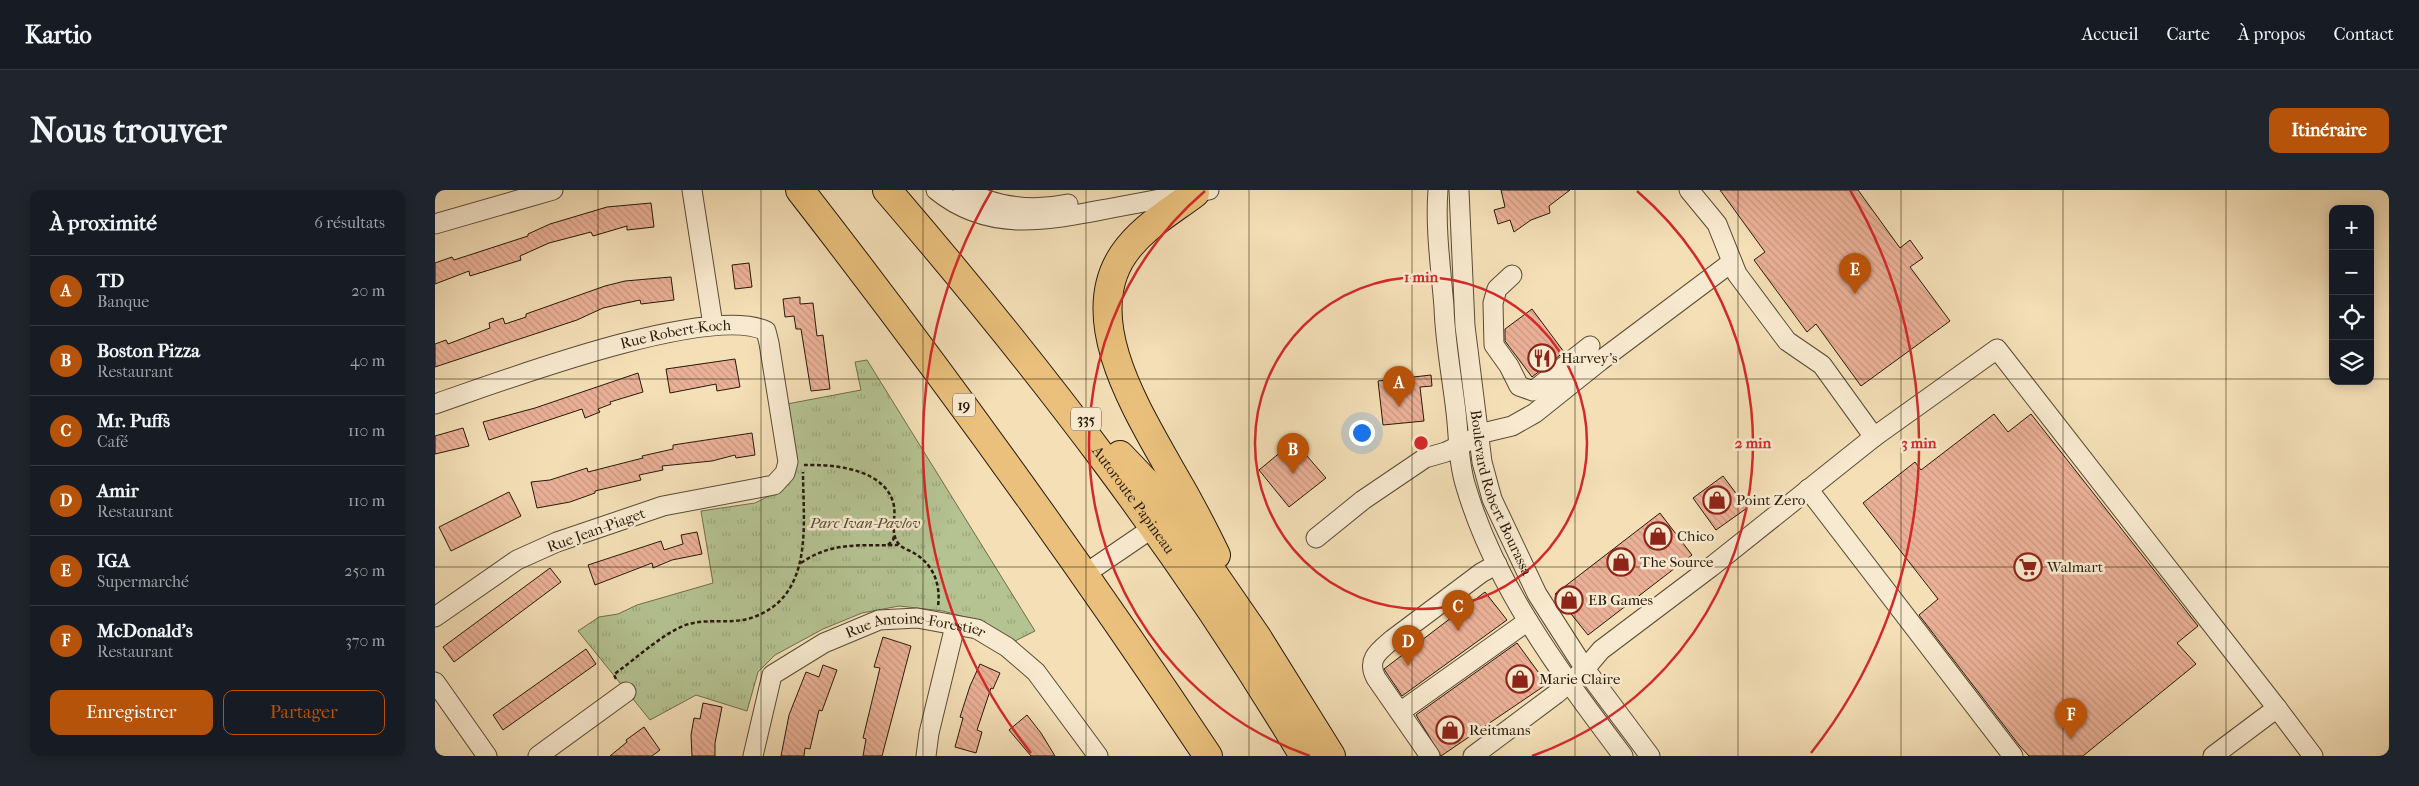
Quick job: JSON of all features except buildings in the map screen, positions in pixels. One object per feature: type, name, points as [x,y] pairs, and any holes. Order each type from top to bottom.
[{"type":"highway","name":"19","points":[[800,190],[959,397],[1085,574],[1208,756]]},
{"type":"highway","name":"Autoroute Papineau","points":[[887,190],[1014,342],[1154,527],[1304,756]]},
{"type":"highway","points":[[1202,191],[1142,232],[1122,256],[1116,270],[1109,301],[1110,337],[1127,388],[1197,514],[1257,636]]},
{"type":"highway","name":"335","points":[[1014,342],[1159,496],[1257,636],[1331,756]]},
{"type":"highway","points":[[1120,625],[1193,756]]},
{"type":"street","points":[[435,224],[553,190]]},
{"type":"street","points":[[692,190],[713,325]]},
{"type":"street","points":[[936,190],[960,205],[981,214],[1008,220],[1030,222],[1202,191]]},
{"type":"street","points":[[963,190],[992,202],[1032,208],[1063,205],[1143,190]]},
{"type":"street","name":"Boulevard Robert Bourassa","points":[[1459,190],[1465,326],[1481,462],[1492,499],[1537,594],[1585,669],[1651,756]]},
{"type":"street","points":[[1689,190],[1717,224],[1737,274],[1787,341],[1822,365],[1874,437]]},
{"type":"street","name":"Boulevard Robert Bourassa","points":[[1435,193],[1446,346],[1461,469],[1471,502],[1497,564],[1528,621],[1568,684],[1623,756]]},
{"type":"street","points":[[1316,538],[1363,500],[1425,458],[1458,447],[1479,436],[1518,423],[1535,412],[1732,262]]},
{"type":"street","points":[[1512,275],[1497,289],[1493,303],[1494,345],[1509,366],[1519,386],[1533,391],[1590,346]]},
{"type":"street","name":"Rue Robert-Koch","points":[[435,404],[608,346],[713,325],[754,325],[765,331],[795,464]]},
{"type":"street","points":[[1473,756],[1568,684],[1585,669],[1601,650],[1711,567],[1874,437],[1997,349],[2313,756]]},
{"type":"street","name":"Rue Jean-Piaget","points":[[435,617],[517,560],[557,542],[663,506],[774,486],[795,464]]},
{"type":"street","points":[[1808,489],[2013,756]]},
{"type":"street","points":[[1085,574],[1154,527]]},
{"type":"street","points":[[1430,756],[1372,671],[1372,662],[1375,656],[1393,639],[1481,573],[1497,564]]},
{"type":"street","name":"Rue Antoine-Forestier","points":[[753,756],[772,675],[824,643],[879,620],[917,618],[977,629],[1007,647],[1036,672],[1099,756]]},
{"type":"street","points":[[1400,712],[1528,621]]},
{"type":"street","points":[[926,756],[929,733],[955,626]]},
{"type":"street","points":[[435,682],[487,756]]},
{"type":"street","points":[[538,756],[626,692]]},
{"type":"street","points":[[2213,756],[2277,708]]},
{"type":"path","points":[[626,692],[614,677],[617,672],[683,626],[706,621],[739,621],[764,612],[786,594],[795,581],[801,563],[795,464],[824,465],[866,474],[879,481],[892,498],[894,532],[893,540],[887,545]]},
{"type":"path","points":[[894,532],[899,545]]},
{"type":"path","points":[[801,563],[822,550],[831,548],[899,545],[925,561],[936,578],[939,599],[935,622]]},
{"type":"green space","name":"Parc Ivan-Pavlov","points":[[867,360],[1035,631],[1015,641],[976,620],[943,611],[899,606],[862,613],[823,629],[775,655],[758,672],[747,711],[696,695],[650,720],[578,631],[599,617],[618,614],[637,605],[713,583],[701,511],[755,503],[783,489],[787,404],[861,390],[855,362]]},
{"type":"place","name":"IGA","points":[[1855,294]]},
{"type":"place","name":"Harvey's","points":[[1542,358]]},
{"type":"place","name":"TD","points":[[1399,407]]},
{"type":"place","name":"Boston Pizza","points":[[1293,474]]},
{"type":"place","name":"Point Zero","points":[[1717,500]]},
{"type":"place","name":"Chico","points":[[1658,536]]},
{"type":"place","name":"The Source","points":[[1621,562]]},
{"type":"place","name":"Walmart","points":[[2028,567]]},
{"type":"place","name":"EB Games","points":[[1569,600]]},
{"type":"place","name":"Mr. Puffs","points":[[1458,631]]},
{"type":"place","name":"Amir","points":[[1408,666]]},
{"type":"place","name":"Marie Claire","points":[[1520,679]]},
{"type":"place","name":"Reitmans","points":[[1450,730]]},
{"type":"place","name":"McDonald's","points":[[2071,739]]}]
